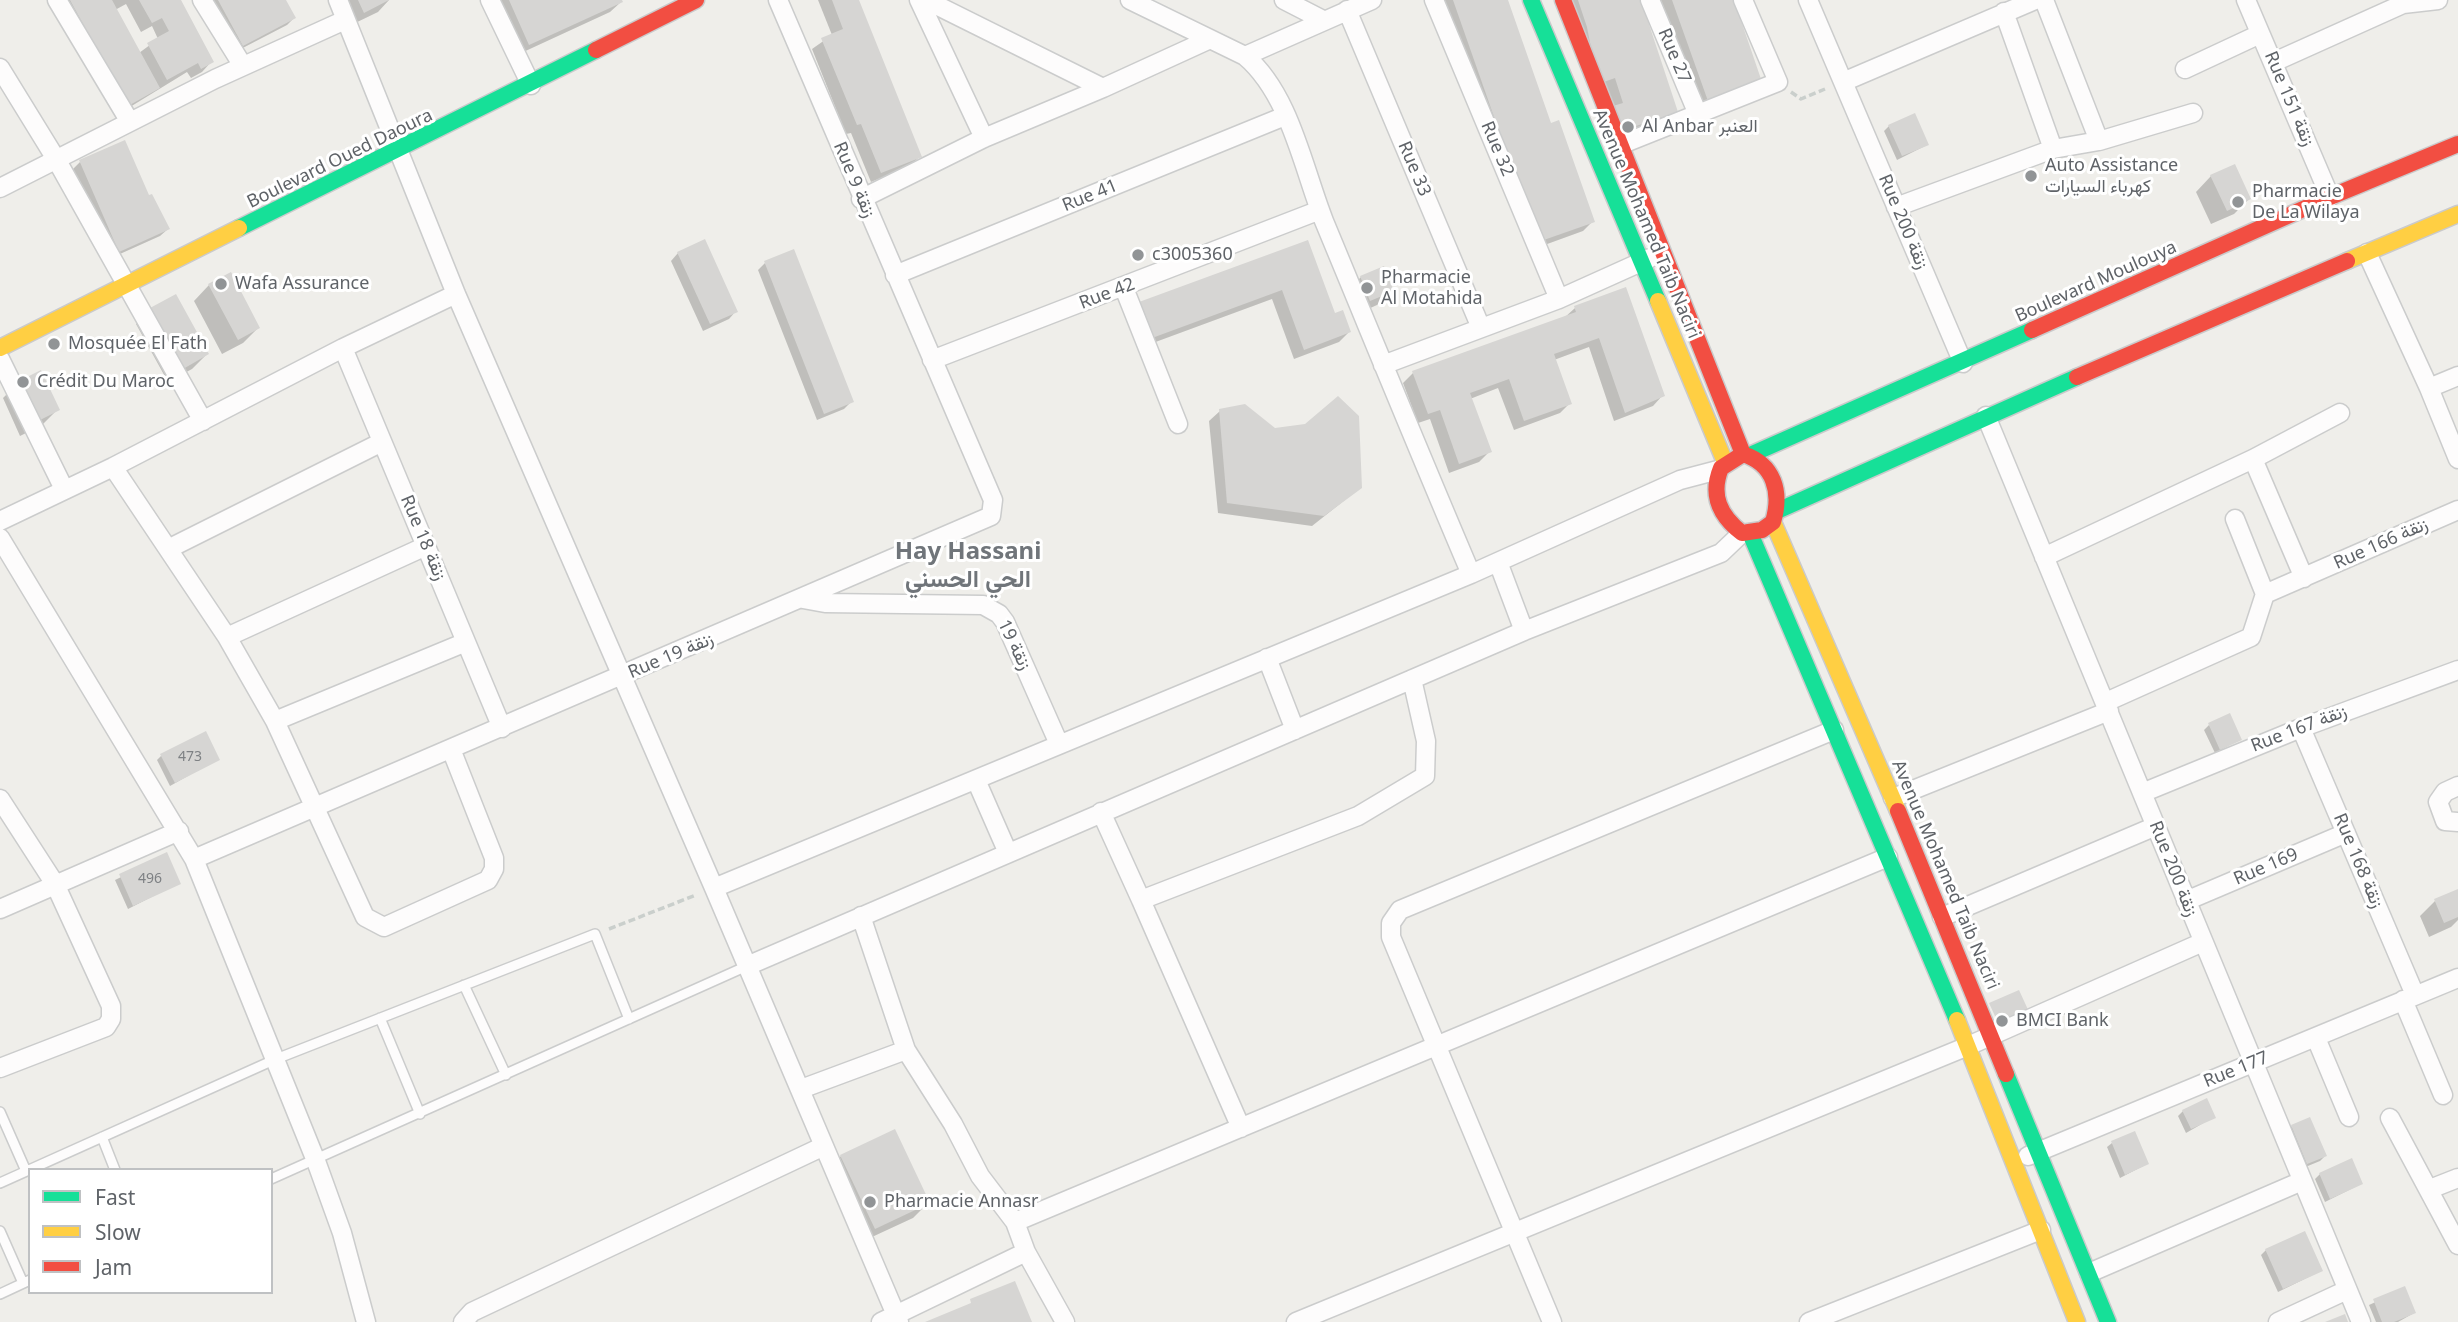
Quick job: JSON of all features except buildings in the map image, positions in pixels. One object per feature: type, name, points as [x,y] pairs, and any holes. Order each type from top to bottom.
[{"type":"street","points":[[57,0],[131,122]]},
{"type":"street","points":[[202,0],[243,66]]},
{"type":"street","points":[[338,0],[456,293],[715,888],[824,1146],[892,1320],[1027,1252]]},
{"type":"street","points":[[489,0],[531,85]]},
{"type":"street","name":"Boulevard Oued Daoura","points":[[0,348],[398,152],[696,0]]},
{"type":"street","name":"Rue 9 زنقة","points":[[778,0],[932,360]]},
{"type":"street","points":[[919,0],[984,138]]},
{"type":"street","points":[[926,0],[1103,89]]},
{"type":"street","points":[[1130,0],[1245,56],[1261,69],[1285,116],[1320,210],[1471,574]]},
{"type":"street","points":[[1284,0],[1324,20]]},
{"type":"street","points":[[1245,56],[1372,0]]},
{"type":"street","name":"Rue 32","points":[[1434,0],[1559,299]]},
{"type":"street","name":"Avenue Mohamed Taib Naciri","points":[[1531,0],[1641,262],[1721,466]]},
{"type":"street","name":"Avenue Mohamed Taib Naciri","points":[[1563,0],[1746,455]]},
{"type":"street","name":"Rue 27","points":[[1650,0],[1697,112]]},
{"type":"street","points":[[1620,145],[1697,112],[1778,82],[1743,0]]},
{"type":"street","name":"Rue 200 زنقة","points":[[1808,0],[1963,363]]},
{"type":"street","points":[[1843,82],[2035,0]]},
{"type":"street","points":[[2044,0],[2099,141]]},
{"type":"street","name":"Rue 151 زنقة","points":[[2246,0],[2330,198]]},
{"type":"street","points":[[2274,62],[2402,2],[2438,0]]},
{"type":"street","name":"Rue 33","points":[[1347,10],[1481,328]]},
{"type":"street","points":[[2004,12],[2053,149]]},
{"type":"street","points":[[0,188],[243,66],[345,20]]},
{"type":"street","points":[[2185,69],[2260,34]]},
{"type":"street","points":[[861,199],[984,138],[1103,89],[1208,40]]},
{"type":"street","points":[[0,68],[56,159],[203,421]]},
{"type":"street","points":[[1896,206],[2053,149],[2099,141],[2193,113]]},
{"type":"street","name":"Rue 41","points":[[895,275],[1285,116]]},
{"type":"street","name":"Boulevard Moulouya","points":[[1746,455],[1963,363],[2330,198],[2458,144]]},
{"type":"street","name":"Rue 42","points":[[932,360],[1320,210]]},
{"type":"street","points":[[747,965],[1524,631],[1721,553],[1746,533],[1775,517],[1986,416],[2458,214]]},
{"type":"street","points":[[1383,365],[1559,299],[1663,252]]},
{"type":"street","points":[[2367,253],[2429,387],[2458,459]]},
{"type":"street","points":[[1124,288],[1178,424]]},
{"type":"street","points":[[0,521],[113,467],[456,293]]},
{"type":"street","name":"Rue 18 زنقة","points":[[343,348],[502,728]]},
{"type":"street","points":[[0,359],[64,489]]},
{"type":"street","name":"Rue 19 زنقة","points":[[194,859],[313,805],[502,728],[991,516],[993,500],[932,360]]},
{"type":"street","points":[[2429,387],[2458,376]]},
{"type":"street","points":[[2044,557],[2253,459],[2340,413]]},
{"type":"street","name":"Rue 200 زنقة","points":[[1986,416],[2361,1322]]},
{"type":"street","points":[[168,549],[382,442]]},
{"type":"street","points":[[715,888],[1471,574],[1680,480],[1746,455],[1765,465],[1775,482],[1779,499],[1775,517]]},
{"type":"street","points":[[2253,459],[2304,578]]},
{"type":"street","points":[[1721,466],[1714,484],[1719,503],[1727,520],[1746,533],[1834,730],[1968,1046],[2077,1322]]},
{"type":"street","points":[[113,467],[227,636],[275,721],[365,917],[373,924],[384,927],[488,880],[494,869],[494,858],[451,749]]},
{"type":"street","name":"Rue 166 زنقة","points":[[2265,594],[2458,510]]},
{"type":"street","name":"Avenue Mohamed Taib Naciri","points":[[1775,517],[1894,798],[2108,1322]]},
{"type":"street","points":[[1894,798],[2107,707],[2250,637],[2265,594],[2235,519]]},
{"type":"street","points":[[0,538],[194,859],[316,1161],[342,1233],[366,1322]]},
{"type":"street","points":[[227,636],[426,546]]},
{"type":"street","points":[[1498,562],[1524,631]]},
{"type":"street","name":"19 زنقة","points":[[803,599],[825,604],[983,604],[992,608],[1005,622],[1059,744]]},
{"type":"street","points":[[275,721],[466,642]]},
{"type":"street","points":[[1266,658],[1295,730]]},
{"type":"street","name":"Rue 167 زنقة","points":[[2142,793],[2301,727],[2458,670]]},
{"type":"street","points":[[1140,900],[1358,816],[1425,776],[1426,741],[1412,679]]},
{"type":"street","name":"Rue 168 زنقة","points":[[2301,727],[2346,833],[2443,1095]]},
{"type":"street","points":[[1552,1322],[1391,937],[1391,923],[1400,910],[1834,730]]},
{"type":"street","points":[[976,780],[1008,853]]},
{"type":"street","points":[[2458,786],[2440,796],[2438,802],[2445,821],[2458,822]]},
{"type":"street","points":[[0,799],[55,884],[111,1006],[111,1019],[106,1027],[0,1068]]},
{"type":"street","points":[[1101,812],[1241,1128]]},
{"type":"street","points":[[1942,918],[2156,825]]},
{"type":"street","points":[[0,909],[179,831]]},
{"type":"street","name":"Rue 169","points":[[2186,901],[2346,833]]},
{"type":"street","points":[[1015,1222],[1888,857]]},
{"type":"street","points":[[861,916],[906,1050],[953,1124],[980,1176],[1015,1222],[1027,1252],[1065,1322]]},
{"type":"street","points":[[1296,1322],[1968,1046],[2203,942]]},
{"type":"street","name":"Rue 177","points":[[2014,1162],[2458,978]]},
{"type":"street","points":[[2316,1038],[2349,1117]]},
{"type":"street","points":[[800,1089],[906,1050]]},
{"type":"street","points":[[2390,1118],[2458,1245]]},
{"type":"street","points":[[463,1322],[472,1312],[824,1146]]},
{"type":"street","points":[[2430,1189],[2458,1178]]},
{"type":"street","points":[[2089,1273],[2302,1181]]},
{"type":"street","points":[[1809,1322],[2041,1230]]},
{"type":"street","points":[[2278,1322],[2347,1290]]},
{"type":"lane","points":[[33,1168],[276,1059],[595,934],[629,1019]]},
{"type":"lane","points":[[273,1178],[747,965]]},
{"type":"lane","points":[[464,985],[506,1075]]},
{"type":"lane","points":[[380,1018],[420,1114]]},
{"type":"lane","points":[[0,1112],[26,1171],[0,1183]]},
{"type":"lane","points":[[102,1137],[114,1168]]},
{"type":"lane","points":[[0,1231],[27,1282],[0,1294]]},
{"type":"path","points":[[1778,82],[1801,99],[1843,82]]},
{"type":"path","points":[[595,934],[715,888]]},
{"type":"traffic: fast","points":[[1531,0],[1658,301]]},
{"type":"traffic: fast","points":[[239,228],[596,50]]},
{"type":"traffic: fast","points":[[1750,455],[2032,330]]},
{"type":"traffic: fast","points":[[1777,511],[2077,377]]},
{"type":"traffic: fast","points":[[1750,533],[1957,1020]]},
{"type":"traffic: fast","points":[[2006,1074],[2108,1322]]},
{"type":"traffic: slow","points":[[2347,261],[2458,214]]},
{"type":"traffic: slow","points":[[0,348],[239,228]]},
{"type":"traffic: slow","points":[[1658,301],[1725,462]]},
{"type":"traffic: slow","points":[[1773,522],[1898,811]]},
{"type":"traffic: slow","points":[[1957,1020],[2077,1322]]},
{"type":"traffic: jam","points":[[596,50],[696,0]]},
{"type":"traffic: jam","points":[[1563,0],[1743,454]]},
{"type":"traffic: jam","points":[[2032,330],[2330,197],[2458,144]]},
{"type":"traffic: jam","points":[[2077,377],[2347,261]]},
{"type":"traffic: jam","points":[[1743,454],[1754,459],[1768,472],[1776,490],[1776,511],[1773,522],[1762,530],[1742,533],[1723,512],[1717,496],[1717,487],[1721,468],[1743,454]]},
{"type":"traffic: jam","points":[[1898,811],[2006,1074]]},
{"type":"place","name":"Al Anbar العنبر","points":[[1628,127]]},
{"type":"place","name":"Auto Assistance كهرباء السيارات","points":[[2031,176]]},
{"type":"place","name":"Pharmacie De La Wilaya","points":[[2238,202]]},
{"type":"place","name":"c3005360","points":[[1138,255]]},
{"type":"place","name":"Wafa Assurance","points":[[221,284]]},
{"type":"place","name":"Pharmacie Al Motahida","points":[[1367,288]]},
{"type":"place","name":"Mosquée El Fath","points":[[54,344]]},
{"type":"place","name":"Crédit Du Maroc","points":[[23,382]]},
{"type":"place","name":"BMCI Bank","points":[[2002,1021]]},
{"type":"place","name":"Pharmacie Annasr","points":[[870,1202]]},
{"type":"district","name":"Hay Hassani الحي الحسني","points":[[968,566]]}]
